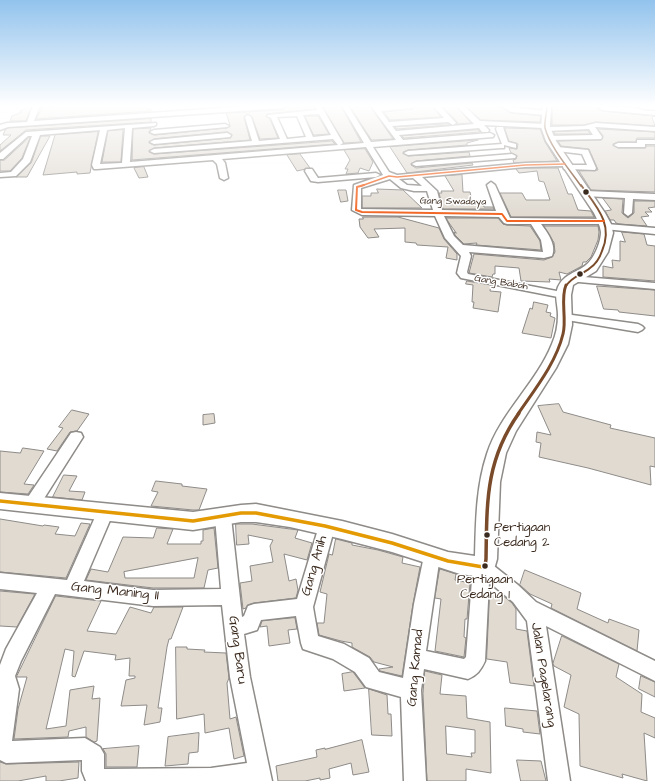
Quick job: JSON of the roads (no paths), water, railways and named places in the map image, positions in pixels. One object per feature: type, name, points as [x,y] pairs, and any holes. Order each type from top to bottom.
[{"type":"main road","points":[[0,501],[193,521],[243,513],[256,513],[327,526],[393,543],[456,564],[482,567],[485,566],[491,474],[501,441],[548,367],[560,345],[564,332],[565,317],[563,295],[566,284],[594,264],[606,238],[606,224],[597,207],[566,166],[555,142]]},
{"type":"street","points":[[0,157],[16,142]]},
{"type":"street","points":[[0,175],[13,174],[27,160],[34,142]]},
{"type":"street","points":[[101,142],[96,165],[99,167],[215,157],[343,151],[369,145],[395,142]]},
{"type":"street","points":[[126,164],[128,142]]},
{"type":"street","points":[[154,142],[154,162]]},
{"type":"street","points":[[154,151],[264,142]]},
{"type":"street","points":[[339,142],[343,151]]},
{"type":"street","points":[[400,142],[416,164],[420,175],[429,188],[433,191],[438,212],[449,237],[461,248],[544,255],[548,254],[548,242],[534,220]]},
{"type":"street","points":[[497,142],[522,166]]},
{"type":"street","points":[[505,142],[513,146]]},
{"type":"street","points":[[309,171],[314,179],[318,180],[388,174],[420,175],[522,166],[566,166],[592,168],[584,151],[571,142]]},
{"type":"street","points":[[618,145],[642,145],[640,142]]},
{"type":"street","points":[[231,145],[234,156]]},
{"type":"street","points":[[369,145],[379,161],[374,162],[373,164],[376,168],[388,174],[398,184],[405,187],[429,188]]},
{"type":"street","points":[[408,153],[501,146]]},
{"type":"street","points":[[416,164],[512,156]]},
{"type":"street","points":[[215,157],[221,164],[224,178]]},
{"type":"street","name":"Gang Swadaya","points":[[388,174],[357,187],[356,210],[362,212],[502,214],[506,220],[606,224],[655,231]]},
{"type":"street","points":[[491,185],[502,214]]},
{"type":"street","points":[[586,194],[655,196]]},
{"type":"street","points":[[628,213],[629,196]]},
{"type":"street","name":"Gang Babah","points":[[461,248],[466,256],[462,273],[465,276],[563,295]]},
{"type":"street","points":[[572,279],[655,286]]},
{"type":"street","points":[[565,317],[638,328]]},
{"type":"street","points":[[32,504],[76,437]]},
{"type":"street","points":[[72,588],[106,511]]},
{"type":"street","name":"Gang Baru","points":[[223,517],[233,627],[240,677],[260,776]]},
{"type":"street","name":"Gang Anih","points":[[304,606],[327,526]]},
{"type":"street","name":"Gang Kamad","points":[[414,781],[411,690],[427,578],[432,556]]},
{"type":"street","points":[[415,658],[468,669],[475,661],[482,567]]},
{"type":"street","name":"Jalan Pagelarang","points":[[482,567],[522,599],[531,610],[538,627],[559,781]]},
{"type":"street","name":"Gang Maning II","points":[[0,581],[153,598],[230,597]]},
{"type":"street","points":[[50,586],[2,680],[8,683],[9,689],[2,746],[6,752],[85,749],[93,754],[93,771],[96,780],[211,779],[260,776]]},
{"type":"street","points":[[233,627],[251,624],[254,612],[304,606],[310,643],[337,651],[362,665],[372,680],[411,690]]},
{"type":"street","points":[[531,610],[655,671]]},
{"type":"place","name":"Pertigaan Cedang 2","points":[[487,535]]},
{"type":"place","name":"Pertigaan Cedang 1","points":[[485,566]]}]
